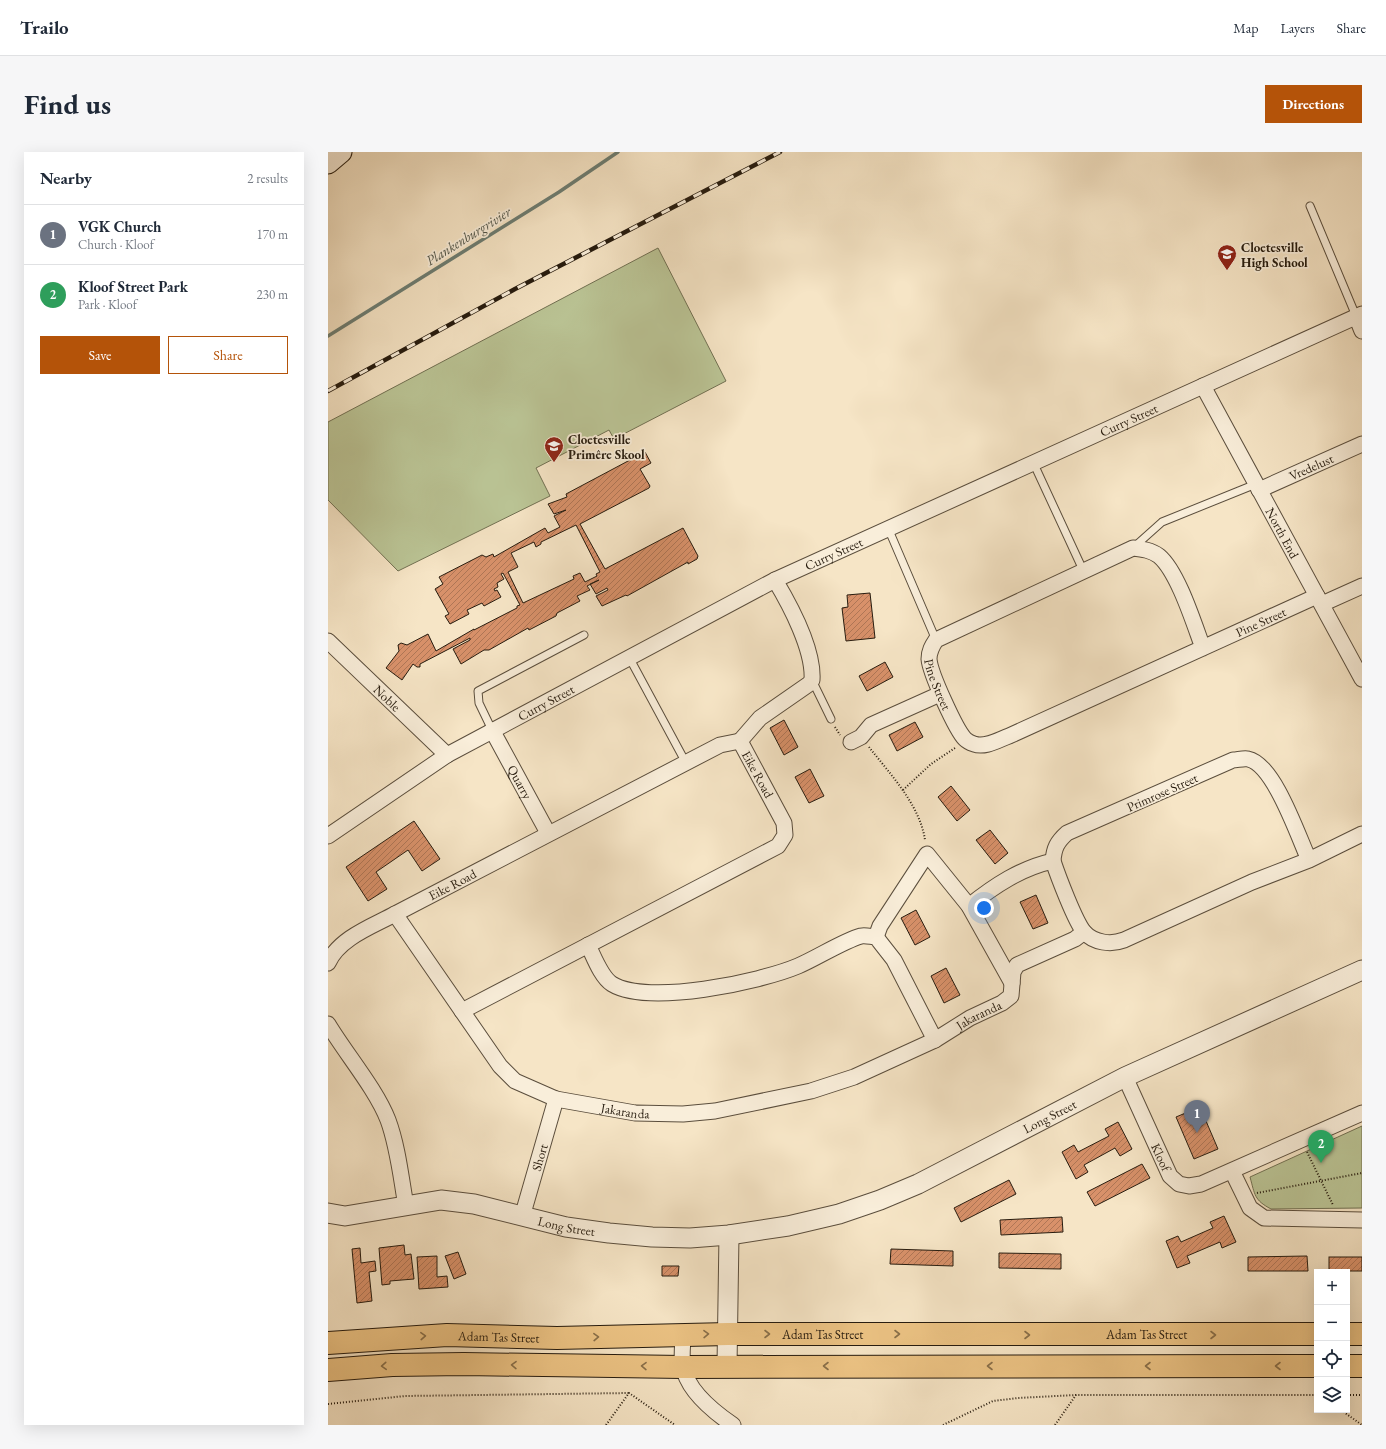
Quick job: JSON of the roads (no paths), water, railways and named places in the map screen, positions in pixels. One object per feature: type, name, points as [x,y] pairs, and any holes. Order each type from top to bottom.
[{"type":"main road","points":[[328,163],[341,152]]},
{"type":"main road","name":"Adam Tas Street","points":[[328,1344],[447,1335],[557,1338],[728,1334],[1314,1334]]},
{"type":"main road","points":[[1350,1334],[1362,1334]]},
{"type":"main road","points":[[328,1370],[414,1365],[683,1367],[1314,1366]]},
{"type":"main road","points":[[1350,1366],[1362,1366]]},
{"type":"street","points":[[1359,315],[1362,331]]},
{"type":"street","name":"Curry Street","points":[[328,836],[447,755],[775,580],[1359,315]]},
{"type":"street","name":"North End","points":[[1203,386],[1362,679]]},
{"type":"street","name":"Vredelust","points":[[1258,487],[1362,444]]},
{"type":"street","points":[[1133,548],[1150,551],[1159,556],[1168,567],[1180,589],[1203,648]]},
{"type":"street","name":"Pine Street","points":[[1133,548],[1083,570],[936,640],[931,647],[929,658],[930,668],[940,694],[965,739],[975,744],[988,744],[1203,648],[1320,600],[1362,586]]},
{"type":"street","points":[[740,741],[760,718],[809,684],[812,680],[808,657],[797,621],[775,580]]},
{"type":"street","name":"Noble","points":[[328,641],[447,755]]},
{"type":"street","points":[[851,739],[871,726],[940,694]]},
{"type":"street","name":"Quarry","points":[[492,730],[548,833]]},
{"type":"street","name":"Eike Road","points":[[328,963],[346,941],[395,914],[720,744],[740,741],[781,816],[785,828],[783,840],[769,851],[462,1011]]},
{"type":"street","name":"Primrose Street","points":[[1053,861],[1054,849],[1058,840],[1067,833],[1233,760],[1248,758],[1258,763],[1272,779],[1309,860]]},
{"type":"street","points":[[969,906],[996,885],[1034,866],[1053,861],[1084,932],[1098,941],[1110,943],[1119,942],[1252,882],[1309,860],[1362,834]]},
{"type":"street","points":[[876,937],[880,926],[927,854],[969,906],[1012,983]]},
{"type":"street","name":"Jakaranda","points":[[395,914],[508,1076],[520,1084],[556,1099],[635,1113],[683,1114],[715,1111],[811,1091],[854,1078],[935,1040],[970,1018],[1002,1003],[1011,996],[1012,983]]},
{"type":"street","points":[[1012,983],[1013,972],[1017,964],[1075,939],[1084,932]]},
{"type":"street","points":[[588,945],[611,984],[629,990],[671,994],[690,992],[744,981],[793,968],[862,936],[876,937],[894,960],[935,1040]]},
{"type":"street","name":"Long Street","points":[[328,1213],[345,1216],[441,1200],[456,1201],[566,1227],[609,1234],[682,1237],[729,1235],[788,1226],[839,1214],[880,1200],[918,1184],[1125,1076],[1362,970]]},
{"type":"street","points":[[328,1024],[379,1102],[388,1119],[394,1140],[406,1206]]},
{"type":"street","name":"Kloof","points":[[1125,1076],[1170,1176],[1179,1184],[1189,1186],[1201,1184],[1232,1171],[1362,1113]]},
{"type":"street","name":"Short","points":[[522,1217],[556,1099]]},
{"type":"street","points":[[1232,1171],[1250,1208],[1264,1218],[1362,1220]]},
{"type":"street","points":[[727,1366],[729,1235]]},
{"type":"street","points":[[683,1335],[683,1367],[689,1382],[699,1397],[733,1425]]},
{"type":"lane","points":[[1310,206],[1359,315]]},
{"type":"lane","points":[[1033,462],[1083,570]]},
{"type":"lane","points":[[1133,548],[1162,522],[1258,487]]},
{"type":"lane","points":[[888,528],[936,640]]},
{"type":"lane","points":[[492,730],[479,703],[478,691],[584,635]]},
{"type":"lane","points":[[630,658],[686,763]]},
{"type":"lane","points":[[812,680],[832,719]]},
{"type":"waterway","name":"Plankenburgrivier","points":[[328,336],[559,192],[618,152]]},
{"type":"railway","points":[[328,391],[515,289],[780,152]]},
{"type":"place","name":"Cloetesville High School","points":[[1227,271]]},
{"type":"place","name":"Cloetesville Primêre Skool","points":[[554,463]]},
{"type":"place","name":"VGK Church","points":[[1197,1133]]},
{"type":"place","name":"Kloof Street Park","points":[[1321,1163]]}]
